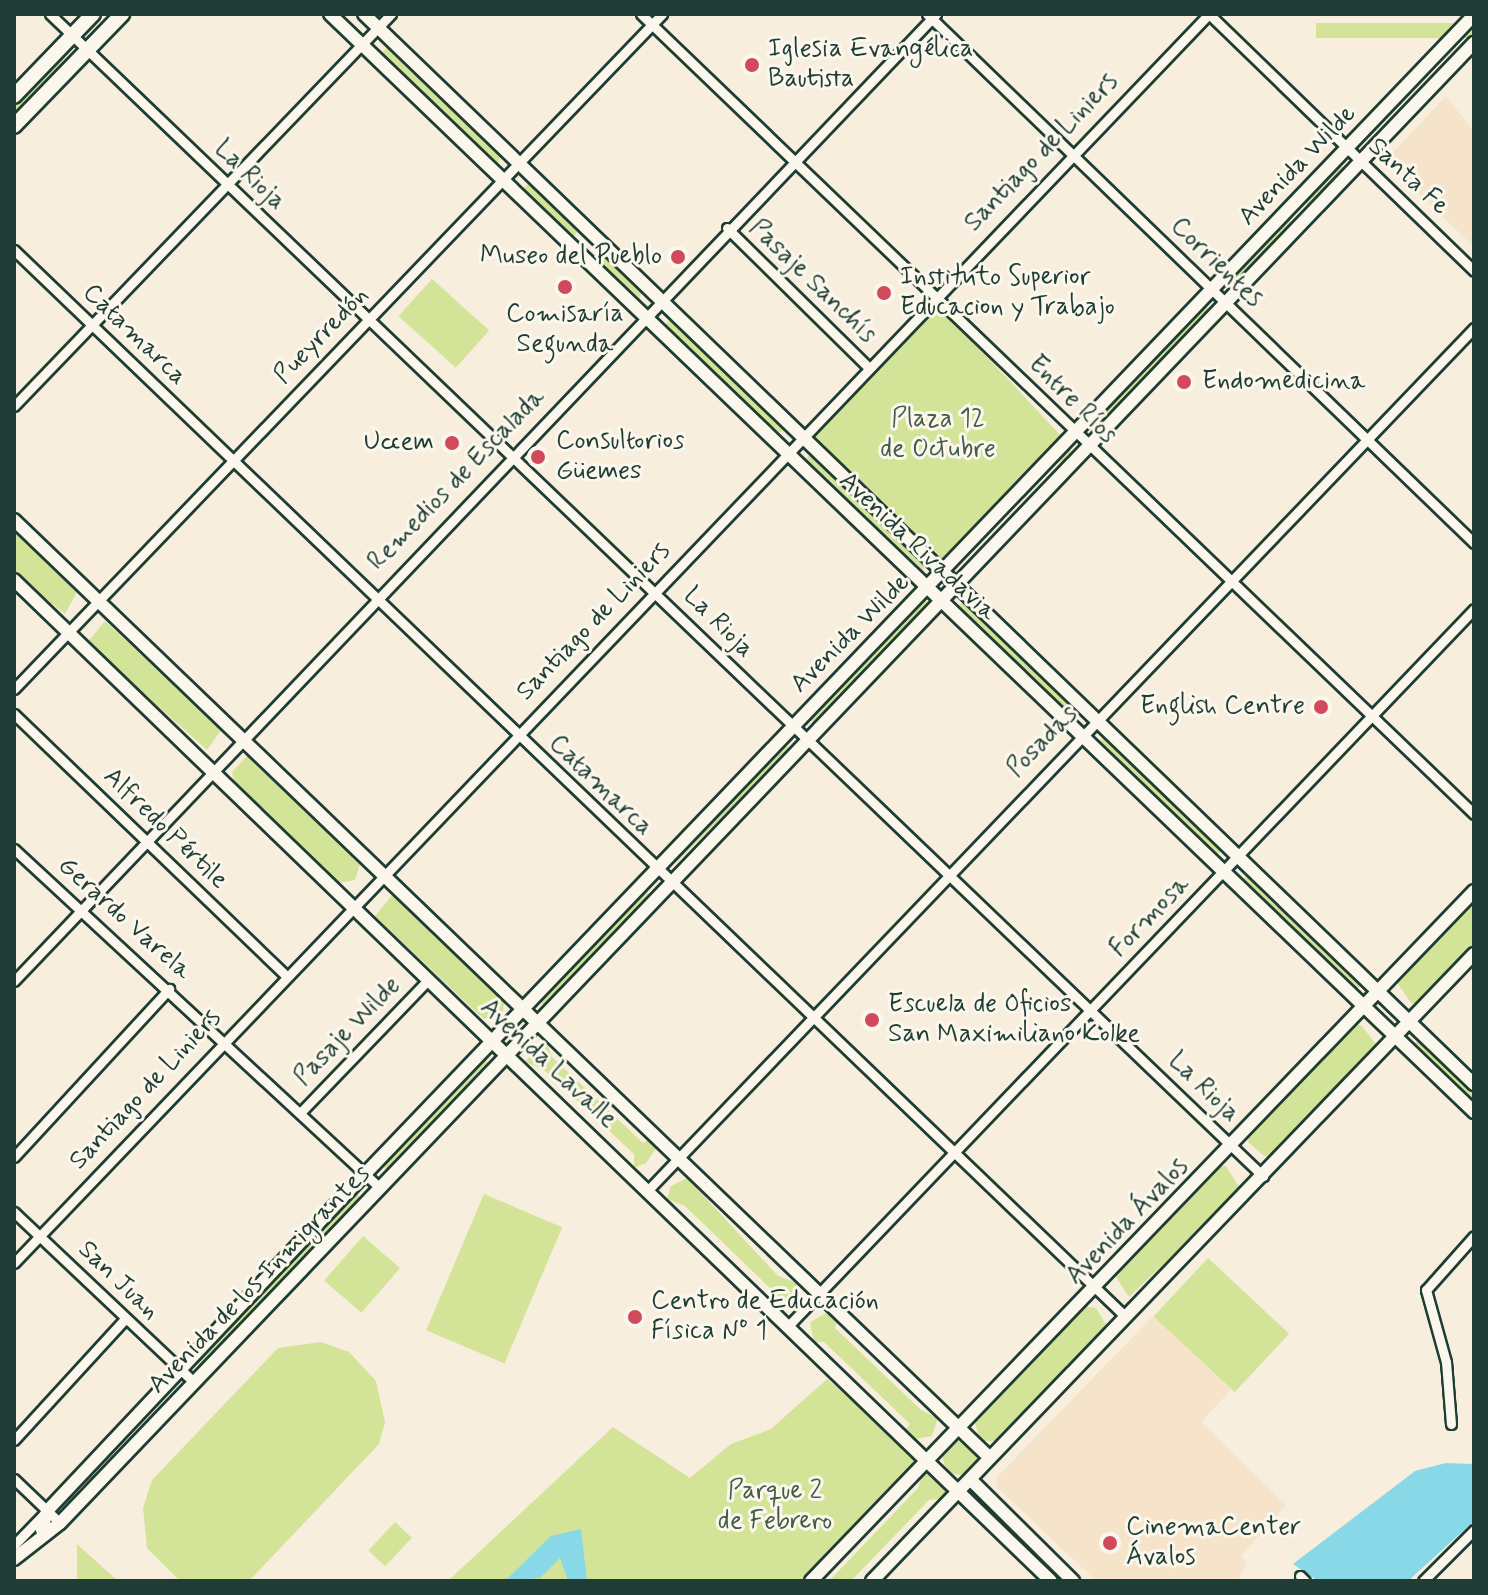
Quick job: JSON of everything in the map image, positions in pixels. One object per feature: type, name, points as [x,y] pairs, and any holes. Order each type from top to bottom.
[{"type":"main road","points":[[14,96],[93,14]]},
{"type":"main road","points":[[14,126],[122,14]]},
{"type":"main road","name":"Avenida Rivadavia","points":[[330,14],[647,316],[784,453],[943,600],[1222,875],[1474,1112]]},
{"type":"main road","name":"Avenida Rivadavia","points":[[364,14],[941,573],[1241,855],[1474,1084]]},
{"type":"main road","name":"Avenida Wilde","points":[[491,1041],[1474,15]]},
{"type":"main road","name":"Avenida Wilde","points":[[507,1054],[1087,446],[1227,305],[1474,43]]},
{"type":"main road","points":[[579,251],[594,237]]},
{"type":"main road","name":"Avenida Lavalle","points":[[14,520],[989,1457]]},
{"type":"main road","name":"Avenida Lavalle","points":[[14,580],[427,981],[790,1324],[1051,1581]]},
{"type":"main road","name":"Avenida Ávalos","points":[[811,1581],[1474,891]]},
{"type":"main road","points":[[872,1581],[959,1492],[973,1482],[989,1457],[1474,954]]},
{"type":"main road","name":"Avenida de los Inmigrantes","points":[[42,1530],[47,1511],[491,1041]]},
{"type":"main road","name":"Avenida de los Inmigrantes","points":[[14,1559],[42,1530],[60,1523],[507,1054]]},
{"type":"main road","points":[[973,1482],[1073,1581]]},
{"type":"street","name":"La Rioja","points":[[50,14],[369,319],[508,457],[654,591],[806,742],[1263,1176]]},
{"type":"street","points":[[14,406],[391,14]]},
{"type":"street","name":"Entre Ríos","points":[[641,14],[935,295],[1074,434],[1474,814]]},
{"type":"street","name":"Pueyrredón","points":[[14,689],[662,14]]},
{"type":"street","name":"Santa Fe","points":[[1209,14],[1474,271]]},
{"type":"street","name":"Santiago de Liniers","points":[[14,1263],[224,1038],[935,295],[1209,14]]},
{"type":"street","name":"Corrientes","points":[[932,16],[1474,543]]},
{"type":"street","name":"Remedios de Escalada","points":[[14,981],[240,737],[932,16]]},
{"type":"street","name":"Pasaje Sanchís","points":[[727,228],[867,366]]},
{"type":"street","name":"Catamarca","points":[[14,250],[668,882],[1125,1316]]},
{"type":"street","name":"Posadas","points":[[648,1190],[1079,734],[1233,582],[1367,437],[1474,328]]},
{"type":"street","name":"Formosa","points":[[790,1324],[1474,609]]},
{"type":"street","name":"Alfredo Pértile","points":[[14,714],[286,976]]},
{"type":"street","name":"Gerardo Varela","points":[[14,849],[224,1038],[379,1187]]},
{"type":"street","name":"Pasaje Wilde","points":[[300,1113],[427,981]]},
{"type":"street","points":[[14,1157],[169,989]]},
{"type":"street","name":"San Juan","points":[[14,1212],[193,1381]]},
{"type":"street","points":[[1451,1424],[1446,1362],[1426,1290],[1474,1236]]},
{"type":"street","points":[[14,1440],[125,1319]]},
{"type":"street","points":[[14,1479],[60,1523]]},
{"type":"street","name":"Avenida de los Inmigrantes","points":[[14,1545],[47,1511]]},
{"type":"street","points":[[1426,1580],[1474,1530]]},
{"type":"shaded area","points":[[1446,96],[1474,132],[1474,247],[1385,161]]},
{"type":"shaded area","points":[[1153,1316],[1231,1390],[1201,1422],[1286,1505],[1241,1556],[1247,1565],[1237,1581],[1096,1581],[997,1487],[996,1478]]},
{"type":"green space","points":[[1316,23],[1474,23],[1474,38],[1316,38]]},
{"type":"green space","points":[[388,46],[501,156],[498,163],[381,54]]},
{"type":"green space","points":[[63,56],[68,63],[14,120],[14,103]]},
{"type":"green space","points":[[1340,163],[1346,172],[1311,209],[1301,200]]},
{"type":"green space","points":[[529,183],[579,231],[573,237],[523,189]]},
{"type":"green space","points":[[1286,217],[1297,227],[1235,287],[1229,283]]},
{"type":"green space","points":[[600,253],[641,292],[640,298],[595,258]]},
{"type":"green space","points":[[432,279],[489,331],[456,368],[399,316]]},
{"type":"green space","points":[[1203,305],[1211,310],[1097,428],[1093,422]]},
{"type":"green space","name":"Plaza 12 de Octubre","points":[[941,308],[1063,438],[945,561],[811,433],[932,309]]},
{"type":"green space","points":[[669,320],[783,431],[776,433],[665,325]]},
{"type":"green space","points":[[1070,449],[1073,455],[928,529],[925,523]]},
{"type":"green space","points":[[810,455],[925,564],[923,570],[805,460]]},
{"type":"green space","points":[[14,529],[78,590],[65,614],[14,573]]},
{"type":"green space","points":[[924,600],[932,604],[816,723],[810,720]]},
{"type":"green space","points":[[965,601],[1080,711],[1079,715],[1072,717],[958,607]]},
{"type":"green space","points":[[105,621],[221,730],[207,750],[87,643]]},
{"type":"green space","points":[[1103,737],[1221,850],[1218,854],[1099,743]]},
{"type":"green space","points":[[784,744],[790,749],[678,861],[675,857]]},
{"type":"green space","points":[[248,755],[361,861],[355,880],[337,883],[234,781],[232,772]]},
{"type":"green space","points":[[1247,875],[1361,981],[1360,987],[1353,989],[1242,881]]},
{"type":"green space","points":[[644,890],[649,894],[544,1006],[537,999]]},
{"type":"green space","points":[[394,893],[505,995],[503,1012],[485,1019],[477,1013],[375,916]]},
{"type":"green space","points":[[1474,897],[1474,946],[1419,1004],[1411,1003],[1396,981]]},
{"type":"green space","points":[[1361,1025],[1378,1047],[1273,1156],[1264,1156],[1248,1142],[1250,1132],[1351,1026]]},
{"type":"green space","points":[[1420,1038],[1474,1091],[1474,1104],[1412,1047]]},
{"type":"green space","points":[[545,1039],[552,1057],[643,1143],[652,1137],[659,1144],[646,1163],[634,1168],[634,1154],[543,1069],[525,1062]]},
{"type":"green space","points":[[485,1059],[488,1062],[387,1170],[383,1166]]},
{"type":"green space","points":[[1226,1166],[1241,1190],[1129,1297],[1114,1274],[1216,1167]]},
{"type":"green space","points":[[687,1178],[778,1276],[798,1283],[788,1301],[776,1305],[773,1291],[685,1206],[667,1199],[671,1186]]},
{"type":"green space","points":[[357,1194],[360,1197],[200,1367],[196,1363]]},
{"type":"green space","points":[[484,1194],[562,1227],[504,1363],[426,1330]]},
{"type":"green space","points":[[363,1236],[400,1268],[361,1313],[324,1281]]},
{"type":"green space","points":[[1208,1258],[1289,1334],[1235,1392],[1153,1317]]},
{"type":"green space","points":[[1083,1306],[1096,1308],[1108,1328],[999,1441],[980,1441],[974,1419]]},
{"type":"green space","points":[[830,1311],[838,1317],[835,1328],[921,1410],[938,1418],[932,1436],[916,1439],[906,1429],[910,1424],[824,1342],[814,1342],[810,1322]]},
{"type":"green space","points":[[321,1342],[349,1352],[376,1381],[385,1422],[379,1444],[249,1581],[180,1581],[147,1548],[143,1508],[152,1480],[278,1348]]},
{"type":"green space","name":"Parque 2 de Febrero","points":[[827,1379],[919,1457],[806,1581],[448,1581],[613,1427],[690,1478],[731,1444],[771,1429]]},
{"type":"green space","points":[[960,1441],[972,1446],[977,1458],[972,1470],[960,1475],[948,1470],[943,1458],[948,1446]]},
{"type":"green space","points":[[924,1469],[946,1482],[945,1498],[929,1500],[851,1581],[829,1581],[918,1488]]},
{"type":"green space","points":[[395,1522],[412,1538],[385,1566],[368,1551]]},
{"type":"green space","points":[[77,1544],[118,1581],[77,1581]]},
{"type":"water","points":[[1446,1463],[1474,1464],[1474,1521],[1408,1581],[1318,1581],[1293,1564],[1415,1471]]},
{"type":"water","points":[[581,1529],[587,1581],[568,1581],[560,1558],[540,1578],[505,1581],[551,1536]]},
{"type":"place","name":"Iglesia Evangélica Bautista","points":[[752,65]]},
{"type":"place","name":"Museo del Pueblo","points":[[678,257]]},
{"type":"place","name":"Comisaría Segunda","points":[[565,287]]},
{"type":"place","name":"Instituto Superior Educacion y Trabajo","points":[[884,293]]},
{"type":"place","name":"Endomedicina","points":[[1184,382]]},
{"type":"place","name":"Uccem","points":[[452,443]]},
{"type":"place","name":"Consultorios Güemes","points":[[538,457]]},
{"type":"place","name":"English Centre","points":[[1321,707]]},
{"type":"place","name":"Escuela de Oficios San Maximiliano Kolke","points":[[872,1020]]},
{"type":"place","name":"Centro de Educación Física Nº 1","points":[[635,1317]]},
{"type":"place","name":"CinemaCenter Ávalos","points":[[1110,1543]]}]
